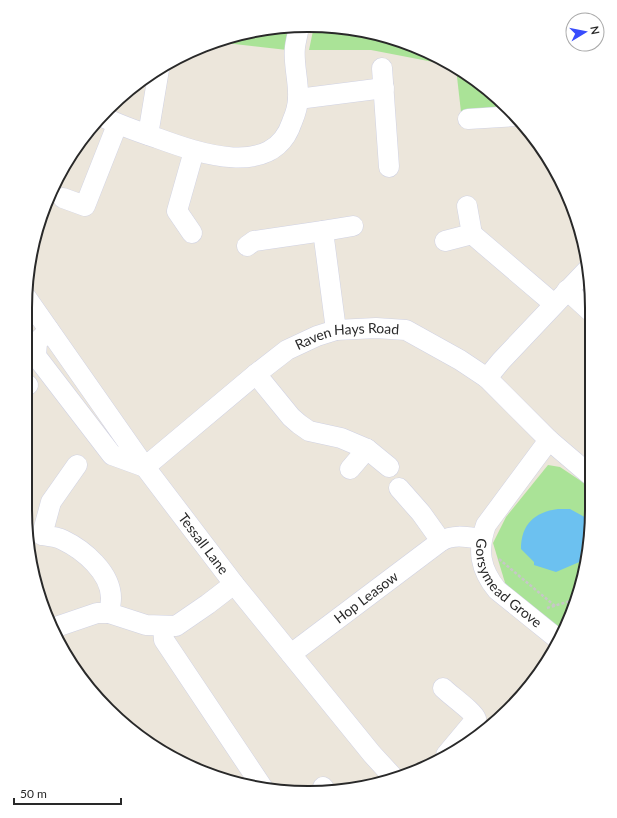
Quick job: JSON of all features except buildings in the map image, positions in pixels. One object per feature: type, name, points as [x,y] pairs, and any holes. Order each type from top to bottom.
[{"type":"street","points":[[63,198],[84,212],[110,121],[194,151],[231,158],[257,156],[272,150],[284,139],[292,123],[298,99],[295,48],[298,33]]},
{"type":"street","points":[[382,68],[389,167]]},
{"type":"street","points":[[148,135],[158,77]]},
{"type":"street","points":[[298,99],[384,88]]},
{"type":"street","points":[[468,119],[507,117]]},
{"type":"street","points":[[192,233],[178,211],[194,151]]},
{"type":"street","points":[[467,206],[472,234],[561,297],[585,309]]},
{"type":"street","points":[[247,246],[254,241],[353,226]]},
{"type":"street","points":[[323,231],[336,330]]},
{"type":"street","points":[[445,241],[472,234]]},
{"type":"street","points":[[487,378],[583,273]]},
{"type":"street","name":"Tessall Lane","points":[[32,306],[145,467],[234,584],[372,754],[390,773]]},
{"type":"street","name":"Raven Hays Road","points":[[145,467],[287,350],[317,336],[336,330],[376,328],[406,330],[460,360],[487,378],[549,440],[585,470]]},
{"type":"street","points":[[256,374],[291,417],[300,424],[309,430],[341,438],[366,449],[389,467]]},
{"type":"street","name":"Gorsymead Grove","points":[[549,440],[486,525],[481,547],[484,570],[490,581],[506,598],[554,636]]},
{"type":"street","points":[[350,469],[366,449]]},
{"type":"street","points":[[77,465],[51,502],[35,535],[63,540],[82,552],[99,568],[108,582],[111,597],[109,613]]},
{"type":"street","points":[[399,488],[422,513],[441,541]]},
{"type":"street","name":"Hop Leasow","points":[[292,654],[448,537],[458,536],[481,547]]},
{"type":"street","points":[[58,626],[97,613],[109,613],[146,625],[176,626],[234,584]]},
{"type":"street","points":[[163,626],[164,640],[259,782]]},
{"type":"street","points":[[443,688],[474,714],[476,719],[456,743]]},
{"type":"path","points":[[481,547],[501,559],[555,606]]},
{"type":"path","points":[[527,615],[569,602]]},
{"type":"green space","points":[[313,32],[345,34],[380,41],[414,53],[433,62],[371,50],[309,50]]},
{"type":"green space","points":[[289,33],[287,50],[230,43],[272,34]]},
{"type":"green space","points":[[457,76],[477,89],[499,109],[461,112]]},
{"type":"green space","points":[[548,465],[560,467],[585,484],[583,546],[580,563],[576,581],[558,628],[506,586],[493,543],[506,517]]},
{"type":"water","points":[[570,509],[585,517],[583,546],[580,562],[556,572],[534,565],[534,562],[521,549],[523,533],[530,521],[542,513]]}]
